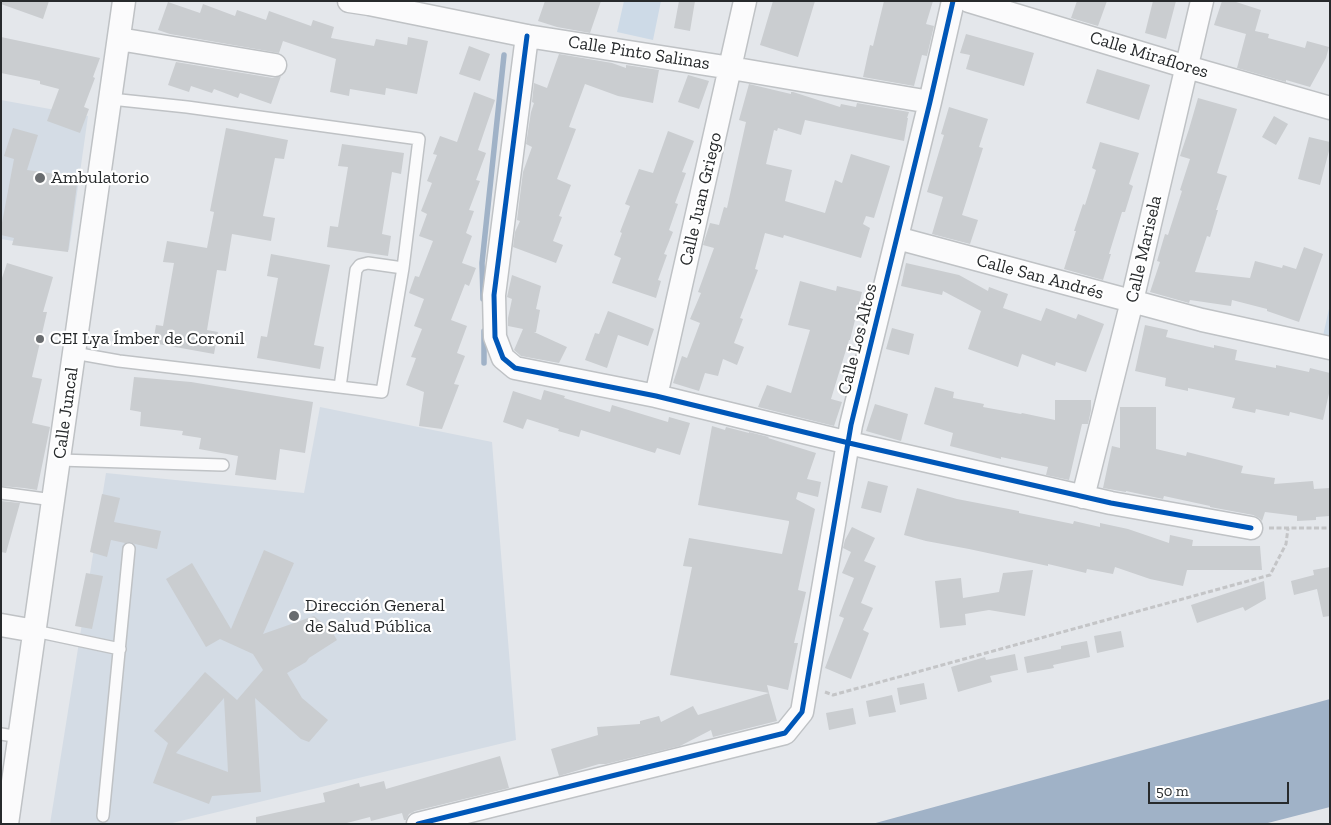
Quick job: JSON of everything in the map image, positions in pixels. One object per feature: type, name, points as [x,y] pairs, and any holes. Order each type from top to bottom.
[{"type":"street","name":"Calle Juncal","points":[[7,824],[10,735],[35,631],[124,1]]},
{"type":"street","name":"Calle Juan Griego","points":[[656,396],[745,1]]},
{"type":"street","name":"Calle Los Altos","points":[[418,824],[785,733],[802,712],[808,687],[851,425],[953,1]]},
{"type":"street","name":"Calle Miraflores","points":[[969,1],[1330,108]]},
{"type":"street","name":"Calle Marisela","points":[[1084,497],[1202,1]]},
{"type":"street","name":"Calle Pinto Salinas","points":[[363,2],[527,36],[930,102]]},
{"type":"street","points":[[527,36],[494,296],[495,337],[502,358],[515,368],[656,396],[848,443],[1120,505],[1251,528]]},
{"type":"street","points":[[119,39],[275,65]]},
{"type":"street","name":"Calle San Andrés","points":[[897,238],[1202,320],[1330,348]]},
{"type":"street","points":[[1,626],[35,631]]},
{"type":"lane","points":[[74,353],[119,361],[382,392],[403,268],[419,139],[187,107],[111,99]]},
{"type":"lane","points":[[340,387],[356,270],[360,265],[368,263],[403,268]]},
{"type":"lane","points":[[59,460],[223,465]]},
{"type":"lane","points":[[1,493],[54,500]]},
{"type":"lane","points":[[103,816],[129,550]]},
{"type":"lane","points":[[35,631],[120,649]]},
{"type":"path","points":[[1251,528],[1330,528]]},
{"type":"path","points":[[808,687],[833,695],[1270,575],[1286,544],[1288,528]]},
{"type":"shaded area","points":[[624,1],[661,1],[653,40],[617,32]]},
{"type":"shaded area","name":"Ambulatorio","points":[[1,100],[88,116],[69,250],[1,239]]},
{"type":"shaded area","points":[[1330,304],[1330,338],[1323,336]]},
{"type":"shaded area","name":"Dirección General de Salud Pública","points":[[320,407],[492,442],[516,740],[168,824],[50,824],[106,473],[304,493]]},
{"type":"shaded area","points":[[1330,699],[1330,807],[1264,824],[872,824]]},
{"type":"building","points":[[1,1],[49,1],[43,19],[1,4]]},
{"type":"building","points":[[545,1],[601,1],[590,33],[557,27],[538,21]]},
{"type":"building","points":[[679,1],[695,1],[690,31],[674,28]]},
{"type":"building","points":[[773,1],[815,1],[798,57],[760,45]]},
{"type":"building","points":[[884,1],[933,1],[926,24],[934,26],[927,56],[922,55],[914,86],[863,77],[870,45],[873,46]]},
{"type":"building","points":[[1077,1],[1107,1],[1098,26],[1071,18]]},
{"type":"building","points":[[1153,1],[1176,1],[1166,39],[1145,33]]},
{"type":"building","points":[[1222,1],[1233,1],[1261,10],[1255,31],[1269,34],[1268,38],[1305,48],[1307,41],[1329,47],[1326,58],[1310,87],[1237,68],[1246,34],[1214,25]]},
{"type":"building","points":[[168,2],[200,13],[203,4],[235,16],[237,10],[266,20],[269,11],[311,26],[313,20],[334,27],[331,38],[374,46],[376,39],[407,45],[408,37],[428,41],[417,94],[386,88],[385,95],[350,89],[349,96],[330,92],[336,59],[283,41],[279,53],[170,34],[158,30]]},
{"type":"building","points":[[966,34],[1034,53],[1024,86],[966,69],[970,55],[960,53]]},
{"type":"building","points":[[1,37],[100,58],[84,107],[89,109],[80,133],[47,121],[59,89],[40,84],[40,81],[1,73]]},
{"type":"building","points":[[469,46],[490,54],[480,81],[459,74]]},
{"type":"building","points":[[559,54],[612,63],[626,68],[626,65],[659,70],[653,103],[618,96],[585,84],[569,127],[576,129],[557,179],[571,185],[559,216],[562,217],[553,241],[563,245],[556,263],[513,247],[515,232],[520,221],[517,220],[523,172],[532,147],[526,144],[534,103],[532,102],[534,83],[547,88]]},
{"type":"building","points":[[176,62],[273,78],[281,76],[271,104],[240,93],[238,98],[214,89],[212,93],[191,86],[189,92],[168,85]]},
{"type":"building","points":[[1097,69],[1150,85],[1139,120],[1086,103]]},
{"type":"building","points":[[688,75],[709,81],[699,109],[678,102]]},
{"type":"building","points":[[749,84],[791,94],[793,92],[840,107],[841,104],[856,107],[857,103],[909,112],[904,141],[805,120],[801,135],[778,128],[777,131],[774,130],[766,164],[792,170],[785,201],[825,213],[835,180],[842,183],[851,154],[890,166],[874,218],[866,216],[863,224],[870,228],[861,258],[784,235],[783,238],[765,233],[755,269],[758,270],[740,318],[743,319],[734,343],[744,347],[737,365],[723,359],[718,376],[705,373],[699,391],[673,383],[682,356],[687,358],[700,323],[690,319],[701,293],[698,292],[714,248],[703,245],[710,223],[719,225],[724,207],[727,208],[746,122],[739,120]]},
{"type":"building","points":[[474,92],[495,100],[478,150],[486,153],[476,180],[480,181],[469,210],[474,211],[466,233],[472,236],[462,263],[476,268],[469,286],[465,284],[451,320],[467,326],[457,353],[465,356],[454,384],[459,385],[442,429],[419,426],[424,392],[406,385],[416,358],[411,357],[422,329],[414,326],[424,299],[409,293],[415,276],[419,277],[433,241],[419,236],[427,214],[421,211],[432,183],[427,181],[437,155],[433,154],[440,136],[457,142]]},
{"type":"building","points":[[1198,98],[1237,109],[1217,173],[1227,176],[1210,237],[1207,236],[1195,272],[1250,278],[1255,261],[1282,268],[1283,265],[1296,269],[1304,247],[1323,254],[1299,322],[1267,311],[1267,309],[1232,300],[1231,306],[1190,300],[1189,303],[1150,292],[1160,262],[1157,261],[1165,234],[1168,235],[1190,159],[1180,156]]},
{"type":"building","points":[[949,107],[988,119],[979,147],[983,148],[962,215],[978,220],[970,244],[932,234],[943,197],[927,192],[944,135],[941,134]]},
{"type":"building","points":[[1274,116],[1288,124],[1276,145],[1262,137]]},
{"type":"building","points":[[13,128],[38,135],[27,170],[78,177],[68,252],[12,245],[14,238],[1,235],[14,159],[4,156]]},
{"type":"building","points":[[226,128],[288,140],[284,159],[275,158],[263,216],[275,218],[271,241],[232,234],[226,271],[217,270],[207,330],[218,332],[214,354],[153,343],[156,325],[163,326],[174,263],[163,262],[167,241],[207,248],[214,212],[210,211]]},
{"type":"building","points":[[668,131],[694,141],[682,172],[686,173],[675,203],[678,204],[669,230],[673,232],[664,254],[667,255],[658,280],[661,281],[656,298],[612,283],[621,258],[614,255],[630,206],[625,204],[639,169],[653,173]]},
{"type":"building","points":[[1309,137],[1330,142],[1320,185],[1298,179]]},
{"type":"building","points":[[1100,142],[1139,153],[1129,184],[1133,186],[1125,212],[1122,212],[1103,280],[1064,269],[1076,231],[1074,231],[1083,204],[1085,205],[1096,170],[1092,168]]},
{"type":"building","points":[[342,144],[404,153],[401,174],[392,172],[382,234],[391,236],[388,256],[327,247],[330,226],[338,227],[348,167],[338,166]]},
{"type":"building","points":[[271,254],[330,265],[314,345],[324,347],[320,369],[257,358],[261,336],[267,337],[278,278],[267,276]]},
{"type":"building","points":[[7,263],[53,277],[43,312],[47,312],[32,377],[42,379],[32,423],[50,427],[37,490],[1,486],[1,281]]},
{"type":"building","points":[[906,263],[959,275],[988,291],[989,287],[1008,294],[1003,308],[1041,321],[1046,308],[1076,319],[1078,314],[1104,324],[1086,372],[1056,362],[1055,366],[1022,354],[1018,367],[968,349],[981,311],[943,291],[942,295],[901,286]]},
{"type":"building","points":[[512,275],[541,286],[536,309],[540,310],[536,332],[534,332],[567,347],[559,363],[521,356],[514,350],[523,329],[508,326],[512,299],[507,297]]},
{"type":"building","points":[[800,281],[836,291],[837,286],[862,292],[850,340],[831,399],[842,402],[834,426],[758,407],[767,385],[791,393],[810,330],[788,325]]},
{"type":"building","points":[[608,311],[654,329],[648,346],[618,335],[607,368],[585,360],[595,333],[599,334]]},
{"type":"building","points":[[1145,325],[1168,330],[1166,337],[1214,348],[1214,345],[1237,350],[1235,360],[1276,368],[1276,365],[1309,372],[1310,368],[1330,373],[1330,389],[1323,420],[1290,412],[1289,416],[1256,409],[1255,413],[1232,408],[1235,398],[1188,388],[1188,391],[1165,386],[1166,378],[1135,371]]},
{"type":"building","points":[[892,328],[914,334],[909,355],[886,349]]},
{"type":"building","points":[[134,377],[191,382],[313,402],[305,453],[280,449],[276,480],[235,475],[238,456],[199,449],[201,438],[182,435],[183,431],[140,426],[141,412],[130,410]]},
{"type":"building","points":[[935,387],[954,392],[953,398],[984,404],[983,407],[1055,420],[1055,400],[1091,400],[1088,424],[1082,424],[1069,480],[1046,475],[1048,467],[1001,457],[1001,459],[950,446],[953,433],[924,424]]},
{"type":"building","points":[[544,390],[610,412],[612,405],[668,422],[669,417],[690,423],[680,455],[657,448],[655,453],[581,430],[579,437],[527,419],[523,429],[503,422],[513,391],[541,400]]},
{"type":"building","points":[[875,404],[908,414],[901,441],[866,431]]},
{"type":"building","points":[[1120,407],[1156,407],[1156,449],[1186,456],[1187,452],[1243,466],[1241,473],[1275,478],[1274,484],[1313,481],[1314,489],[1330,488],[1330,516],[1316,517],[1316,520],[1297,521],[1297,516],[1265,512],[1262,521],[1253,515],[1164,496],[1163,499],[1103,488],[1112,446],[1120,448]]},
{"type":"building","points":[[712,426],[725,430],[726,427],[769,437],[816,453],[807,479],[821,482],[818,497],[798,492],[796,499],[815,509],[798,590],[806,592],[794,643],[798,643],[788,690],[767,685],[769,693],[670,675],[692,567],[683,566],[689,538],[782,554],[789,523],[789,521],[698,505]]},
{"type":"building","points":[[868,481],[888,486],[881,513],[861,508]]},
{"type":"building","points":[[917,488],[957,499],[1073,524],[1074,521],[1100,527],[1100,523],[1128,529],[1169,543],[1170,535],[1193,540],[1192,546],[1260,546],[1262,570],[1187,570],[1183,586],[1150,579],[1115,567],[1113,574],[1087,569],[1086,573],[926,541],[904,535]]},
{"type":"building","points":[[102,494],[120,498],[114,522],[161,531],[157,549],[130,542],[125,543],[111,540],[107,557],[90,552]]},
{"type":"building","points":[[1,501],[20,503],[6,553],[1,552]]},
{"type":"building","points":[[852,527],[875,538],[864,561],[876,566],[861,603],[873,608],[863,630],[869,633],[851,679],[825,668],[844,618],[839,616],[854,578],[842,573],[851,552],[843,548]]},
{"type":"building","points":[[264,550],[294,563],[263,634],[314,616],[331,630],[337,640],[287,673],[302,698],[328,720],[309,742],[301,739],[255,698],[261,792],[212,796],[209,804],[153,783],[168,743],[154,731],[205,672],[237,700],[263,670],[253,654],[220,639],[206,647],[166,579],[192,563],[231,629]],"holes":[[[224,698],[228,772],[176,753]]]},
{"type":"building","points":[[1330,567],[1330,616],[1323,617],[1317,589],[1294,595],[1291,581],[1314,575],[1313,570]]},
{"type":"building","points":[[1033,570],[1025,616],[989,610],[965,614],[966,625],[940,628],[935,581],[961,578],[963,598],[999,592],[1003,573]]},
{"type":"building","points":[[86,573],[103,576],[92,629],[75,626]]},
{"type":"building","points":[[1264,581],[1266,599],[1245,611],[1243,607],[1197,623],[1191,605]]},
{"type":"building","points":[[1121,631],[1124,647],[1097,653],[1094,636]]},
{"type":"building","points":[[1087,641],[1090,657],[1053,665],[1054,668],[1027,673],[1024,657],[1061,649],[1061,646]]},
{"type":"building","points":[[1015,654],[1018,670],[990,676],[992,682],[958,692],[951,667],[985,657],[986,660]]},
{"type":"building","points":[[924,683],[927,699],[900,705],[897,688]]},
{"type":"building","points":[[769,693],[777,721],[713,737],[711,730],[680,746],[606,764],[599,764],[559,776],[551,749],[598,735],[597,727],[640,724],[640,721],[659,716],[661,722],[693,706],[698,715]]},
{"type":"building","points":[[892,695],[896,712],[869,717],[866,701]]},
{"type":"building","points":[[853,708],[856,724],[829,730],[826,713]]},
{"type":"building","points":[[500,756],[509,788],[415,811],[409,814],[406,820],[404,820],[402,813],[371,821],[370,817],[343,824],[256,824],[256,817],[325,802],[323,793],[359,783],[360,787],[384,781],[386,789]]},
{"type":"waterway","points":[[483,299],[482,263],[504,55]]},
{"type":"waterway","points":[[484,331],[484,363]]},
{"type":"cycle path","points":[[418,824],[785,733],[802,712],[851,425],[953,1]]},
{"type":"cycle path","points":[[527,36],[494,295],[495,337],[503,358],[515,368],[656,396],[849,443],[1111,503],[1251,528]]},
{"type":"place","name":"Ambulatorio","points":[[40,178]]},
{"type":"place","name":"CEI Lya Ímber de Coronil","points":[[40,339]]},
{"type":"place","name":"Dirección General de Salud Pública","points":[[294,616]]}]
